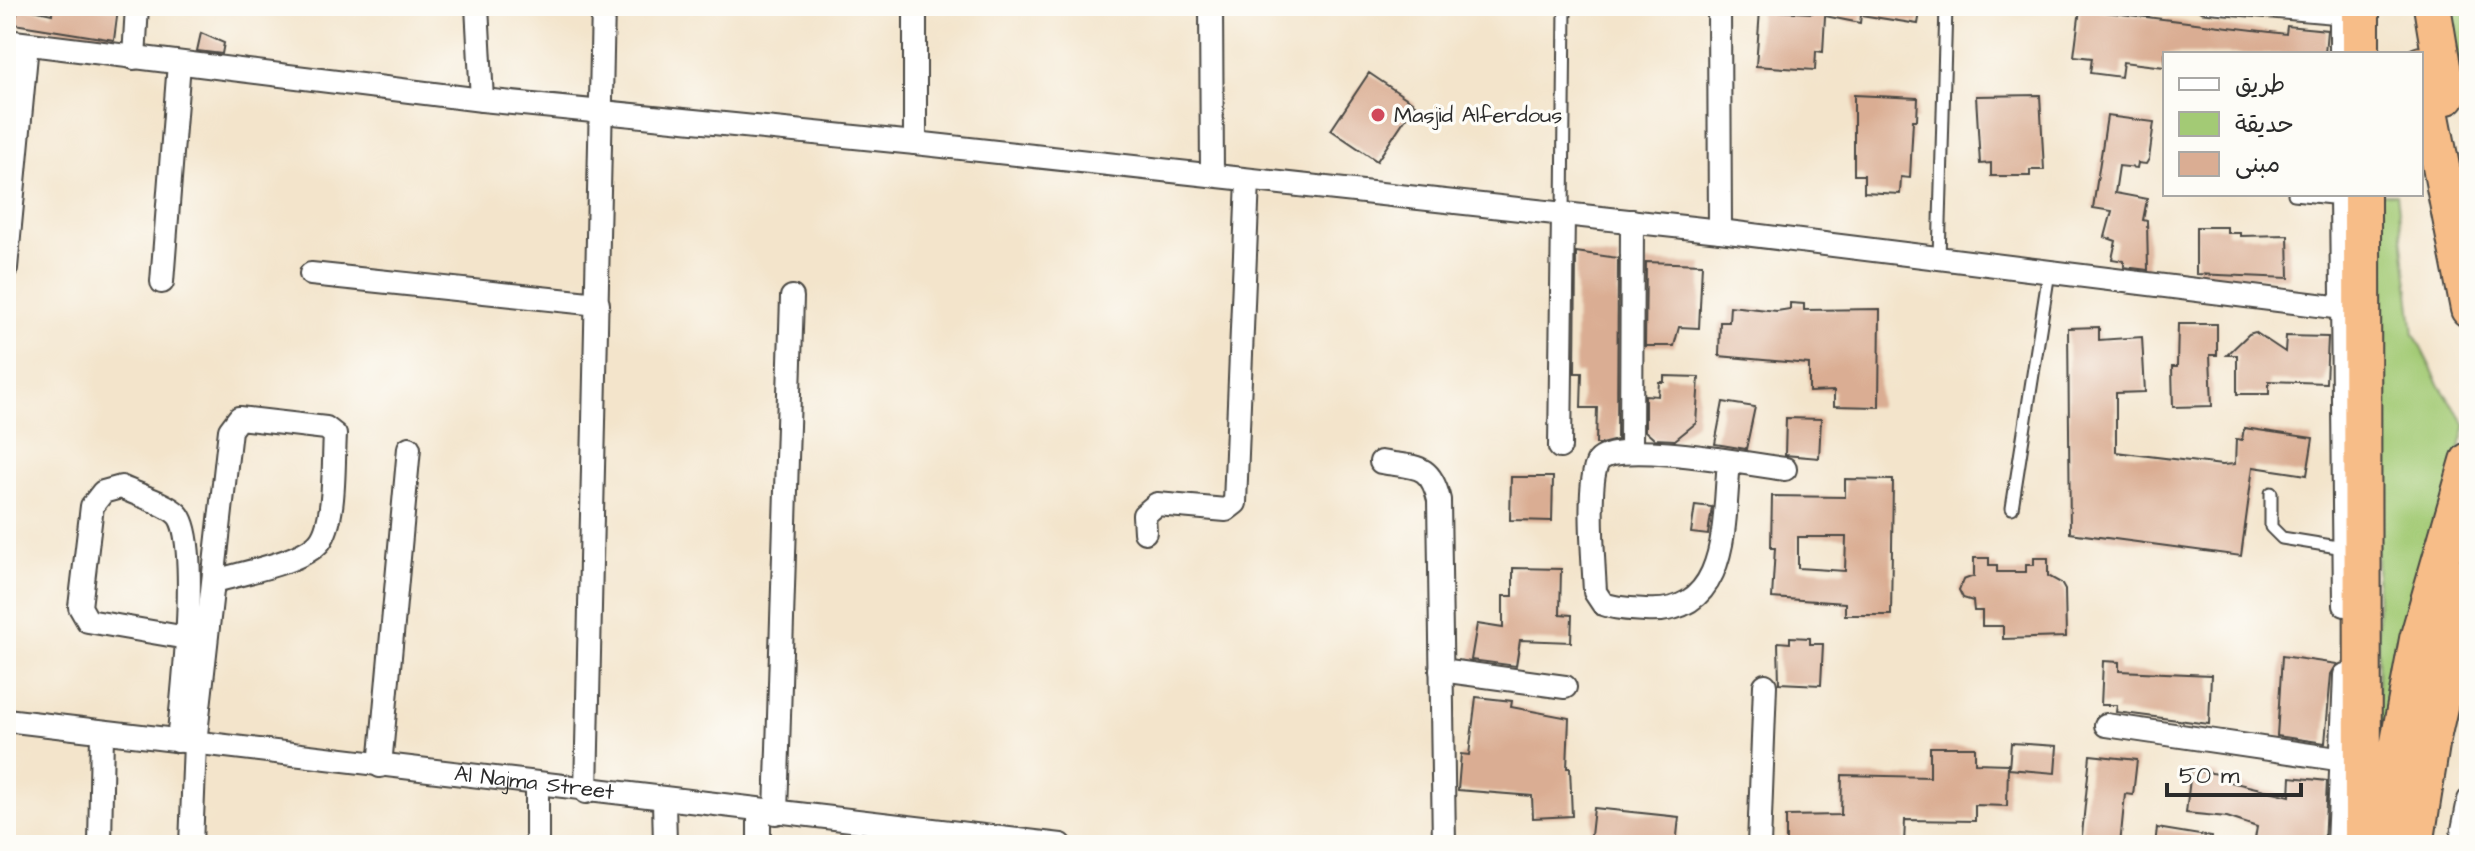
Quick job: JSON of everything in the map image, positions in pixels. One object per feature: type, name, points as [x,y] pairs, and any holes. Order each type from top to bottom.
[{"type":"highway","points":[[2411,6],[2419,52]]},
{"type":"highway","points":[[2432,6],[2469,211]]},
{"type":"highway","points":[[2347,10],[2360,52]]},
{"type":"highway","points":[[2423,75],[2469,309]]},
{"type":"highway","points":[[2348,196],[2363,845]]},
{"type":"highway","points":[[2380,845],[2418,639],[2469,461]]},
{"type":"highway","points":[[2415,845],[2435,723],[2469,575]]},
{"type":"street","points":[[134,58],[137,6]]},
{"type":"street","points":[[477,6],[482,100]]},
{"type":"street","points":[[586,792],[603,6]]},
{"type":"street","points":[[915,6],[915,143]]},
{"type":"street","points":[[1211,6],[1212,175]]},
{"type":"street","points":[[1719,6],[1720,231]]},
{"type":"street","points":[[2341,52],[2347,10]]},
{"type":"street","points":[[6,268],[17,42],[482,100],[915,143],[1720,231],[2342,308]]},
{"type":"street","points":[[162,282],[179,63]]},
{"type":"street","points":[[1145,532],[1144,515],[1157,504],[1226,510],[1235,503],[1248,180]]},
{"type":"street","points":[[2338,845],[2344,760],[2342,308],[2348,196]]},
{"type":"street","points":[[1560,447],[1563,214]]},
{"type":"street","points":[[1631,450],[1632,221]]},
{"type":"street","points":[[311,274],[598,304]]},
{"type":"street","points":[[759,845],[767,812],[792,297]]},
{"type":"street","points":[[187,742],[215,581],[230,430],[234,420],[239,418],[326,428],[335,435],[328,523],[320,542],[301,555],[215,581]]},
{"type":"street","points":[[380,766],[409,448]]},
{"type":"street","points":[[1729,461],[1721,546],[1714,577],[1679,609],[1610,607],[1597,598],[1593,481],[1598,461],[1607,452],[1631,450],[1729,461],[1785,469]]},
{"type":"street","points":[[1381,462],[1425,470],[1436,486],[1444,845]]},
{"type":"street","points":[[187,638],[106,627],[88,621],[80,607],[92,506],[103,492],[121,487],[177,514],[188,534],[187,742],[191,845]]},
{"type":"street","points":[[1441,670],[1565,687]]},
{"type":"street","points":[[1759,845],[1765,685]]},
{"type":"street","name":"Al Najma Street","points":[[6,720],[586,792],[1009,842],[1061,845]]},
{"type":"street","points":[[2106,725],[2344,760]]},
{"type":"street","points":[[100,845],[102,732]]},
{"type":"street","points":[[537,786],[537,845]]},
{"type":"street","points":[[664,800],[665,845]]},
{"type":"street","points":[[2460,845],[2469,800]]},
{"type":"lane","points":[[1563,214],[1565,6]]},
{"type":"lane","points":[[1939,258],[1946,6]]},
{"type":"lane","points":[[2203,6],[2347,10]]},
{"type":"lane","points":[[2012,508],[2049,272]]},
{"type":"lane","points":[[2271,493],[2271,527],[2282,538],[2344,548]]},
{"type":"green space","points":[[2448,6],[2469,6],[2469,115]]},
{"type":"green space","points":[[2373,196],[2397,196],[2414,334],[2440,386],[2466,425],[2379,749]]},
{"type":"building","points":[[53,6],[118,9],[114,40],[14,24],[19,7],[52,14]]},
{"type":"building","points":[[1811,6],[1921,6],[1918,24],[1861,15],[1860,23],[1825,16],[1823,52],[1816,51],[1815,70],[1756,66],[1760,10],[1812,13]]},
{"type":"building","points":[[2080,9],[2286,34],[2287,26],[2327,30],[2325,52],[2163,52],[2163,67],[2123,62],[2121,77],[2090,73],[2092,58],[2074,56]]},
{"type":"building","points":[[201,33],[224,43],[222,54],[197,51]]},
{"type":"building","points":[[1369,73],[1415,104],[1377,161],[1331,130]]},
{"type":"building","points":[[1854,95],[1918,98],[1917,120],[1913,120],[1910,178],[1901,177],[1900,194],[1864,192],[1864,175],[1854,175]]},
{"type":"building","points":[[2040,95],[2044,170],[2030,170],[2030,176],[1991,176],[1991,163],[1980,164],[1976,96]]},
{"type":"building","points":[[2107,116],[2154,122],[2149,159],[2146,164],[2138,163],[2137,168],[2119,166],[2115,193],[2147,199],[2143,220],[2147,221],[2148,270],[2124,267],[2124,261],[2112,259],[2116,241],[2105,237],[2112,211],[2093,208]]},
{"type":"building","points":[[2196,227],[2227,227],[2227,233],[2240,233],[2240,236],[2288,235],[2289,278],[2196,274]]},
{"type":"building","points":[[1576,252],[1618,258],[1617,440],[1601,444],[1596,444],[1597,408],[1581,408],[1582,373],[1575,373]]},
{"type":"building","points":[[1646,262],[1702,264],[1699,328],[1679,327],[1674,346],[1645,346]]},
{"type":"building","points":[[1790,303],[1804,304],[1804,310],[1880,309],[1879,407],[1834,406],[1834,391],[1809,392],[1809,364],[1719,356],[1720,322],[1729,322],[1730,306],[1777,311],[1790,309]]},
{"type":"building","points":[[2178,324],[2217,324],[2217,355],[2210,355],[2212,406],[2173,407],[2172,367],[2177,367]]},
{"type":"building","points":[[2099,327],[2099,340],[2142,337],[2145,392],[2116,393],[2116,452],[2222,465],[2235,464],[2236,439],[2242,440],[2244,428],[2313,438],[2307,475],[2253,467],[2241,556],[2070,533],[2068,328]]},
{"type":"building","points":[[2255,332],[2285,352],[2286,336],[2328,337],[2326,383],[2269,381],[2269,394],[2237,394],[2237,355],[2227,355]]},
{"type":"building","points":[[1664,376],[1699,377],[1696,423],[1675,440],[1654,439],[1645,431],[1645,395],[1658,396],[1659,382],[1664,382]]},
{"type":"building","points":[[1723,402],[1755,407],[1746,449],[1715,444]]},
{"type":"building","points":[[1786,418],[1821,419],[1819,458],[1785,455]]},
{"type":"building","points":[[1511,477],[1553,477],[1552,521],[1510,520]]},
{"type":"building","points":[[1845,479],[1893,480],[1891,615],[1845,615],[1845,603],[1772,598],[1775,548],[1771,548],[1772,496],[1845,497]],"holes":[[[1798,537],[1846,537],[1845,571],[1798,568]]]},
{"type":"building","points":[[1695,505],[1712,507],[1708,535],[1691,533]]},
{"type":"building","points":[[1974,558],[1989,558],[1989,565],[1997,565],[1997,572],[2026,572],[2026,565],[2034,565],[2034,558],[2048,558],[2048,576],[2061,583],[2065,590],[2066,637],[2003,639],[2003,626],[1982,626],[1982,611],[1974,611],[1973,601],[1963,598],[1959,590],[1963,580],[1974,576]]},
{"type":"building","points":[[1513,568],[1561,569],[1560,614],[1572,615],[1571,642],[1520,640],[1516,666],[1471,660],[1477,624],[1503,628],[1503,596],[1513,596]]},
{"type":"building","points":[[1790,637],[1810,638],[1810,644],[1823,644],[1821,685],[1779,683],[1778,642],[1790,643]]},
{"type":"building","points":[[2282,656],[2337,664],[2331,674],[2325,743],[2277,736]]},
{"type":"building","points":[[2103,661],[2119,662],[2119,671],[2211,675],[2209,724],[2116,712],[2117,705],[2101,705]]},
{"type":"building","points":[[1476,697],[1512,701],[1511,707],[1569,718],[1567,768],[1570,768],[1572,816],[1533,818],[1532,796],[1458,790],[1461,754],[1469,755]]},
{"type":"building","points":[[2011,743],[2057,746],[2055,773],[2009,769]]},
{"type":"building","points":[[1930,747],[1975,747],[1975,763],[2008,764],[2007,806],[1975,805],[1975,821],[1905,820],[1904,845],[1786,845],[1786,816],[1841,815],[1842,775],[1930,777]]},
{"type":"building","points":[[2090,755],[2137,760],[2133,795],[2125,794],[2120,845],[2081,845]]},
{"type":"building","points":[[2191,770],[2219,774],[2218,779],[2290,796],[2291,777],[2327,781],[2324,845],[2254,845],[2257,827],[2227,817],[2186,813]]},
{"type":"building","points":[[1594,808],[1679,817],[1676,845],[1590,845]]},
{"type":"building","points":[[2157,828],[2212,837],[2211,845],[2155,845]]},
{"type":"place","name":"Masjid Alferdous","points":[[1378,115]]}]
